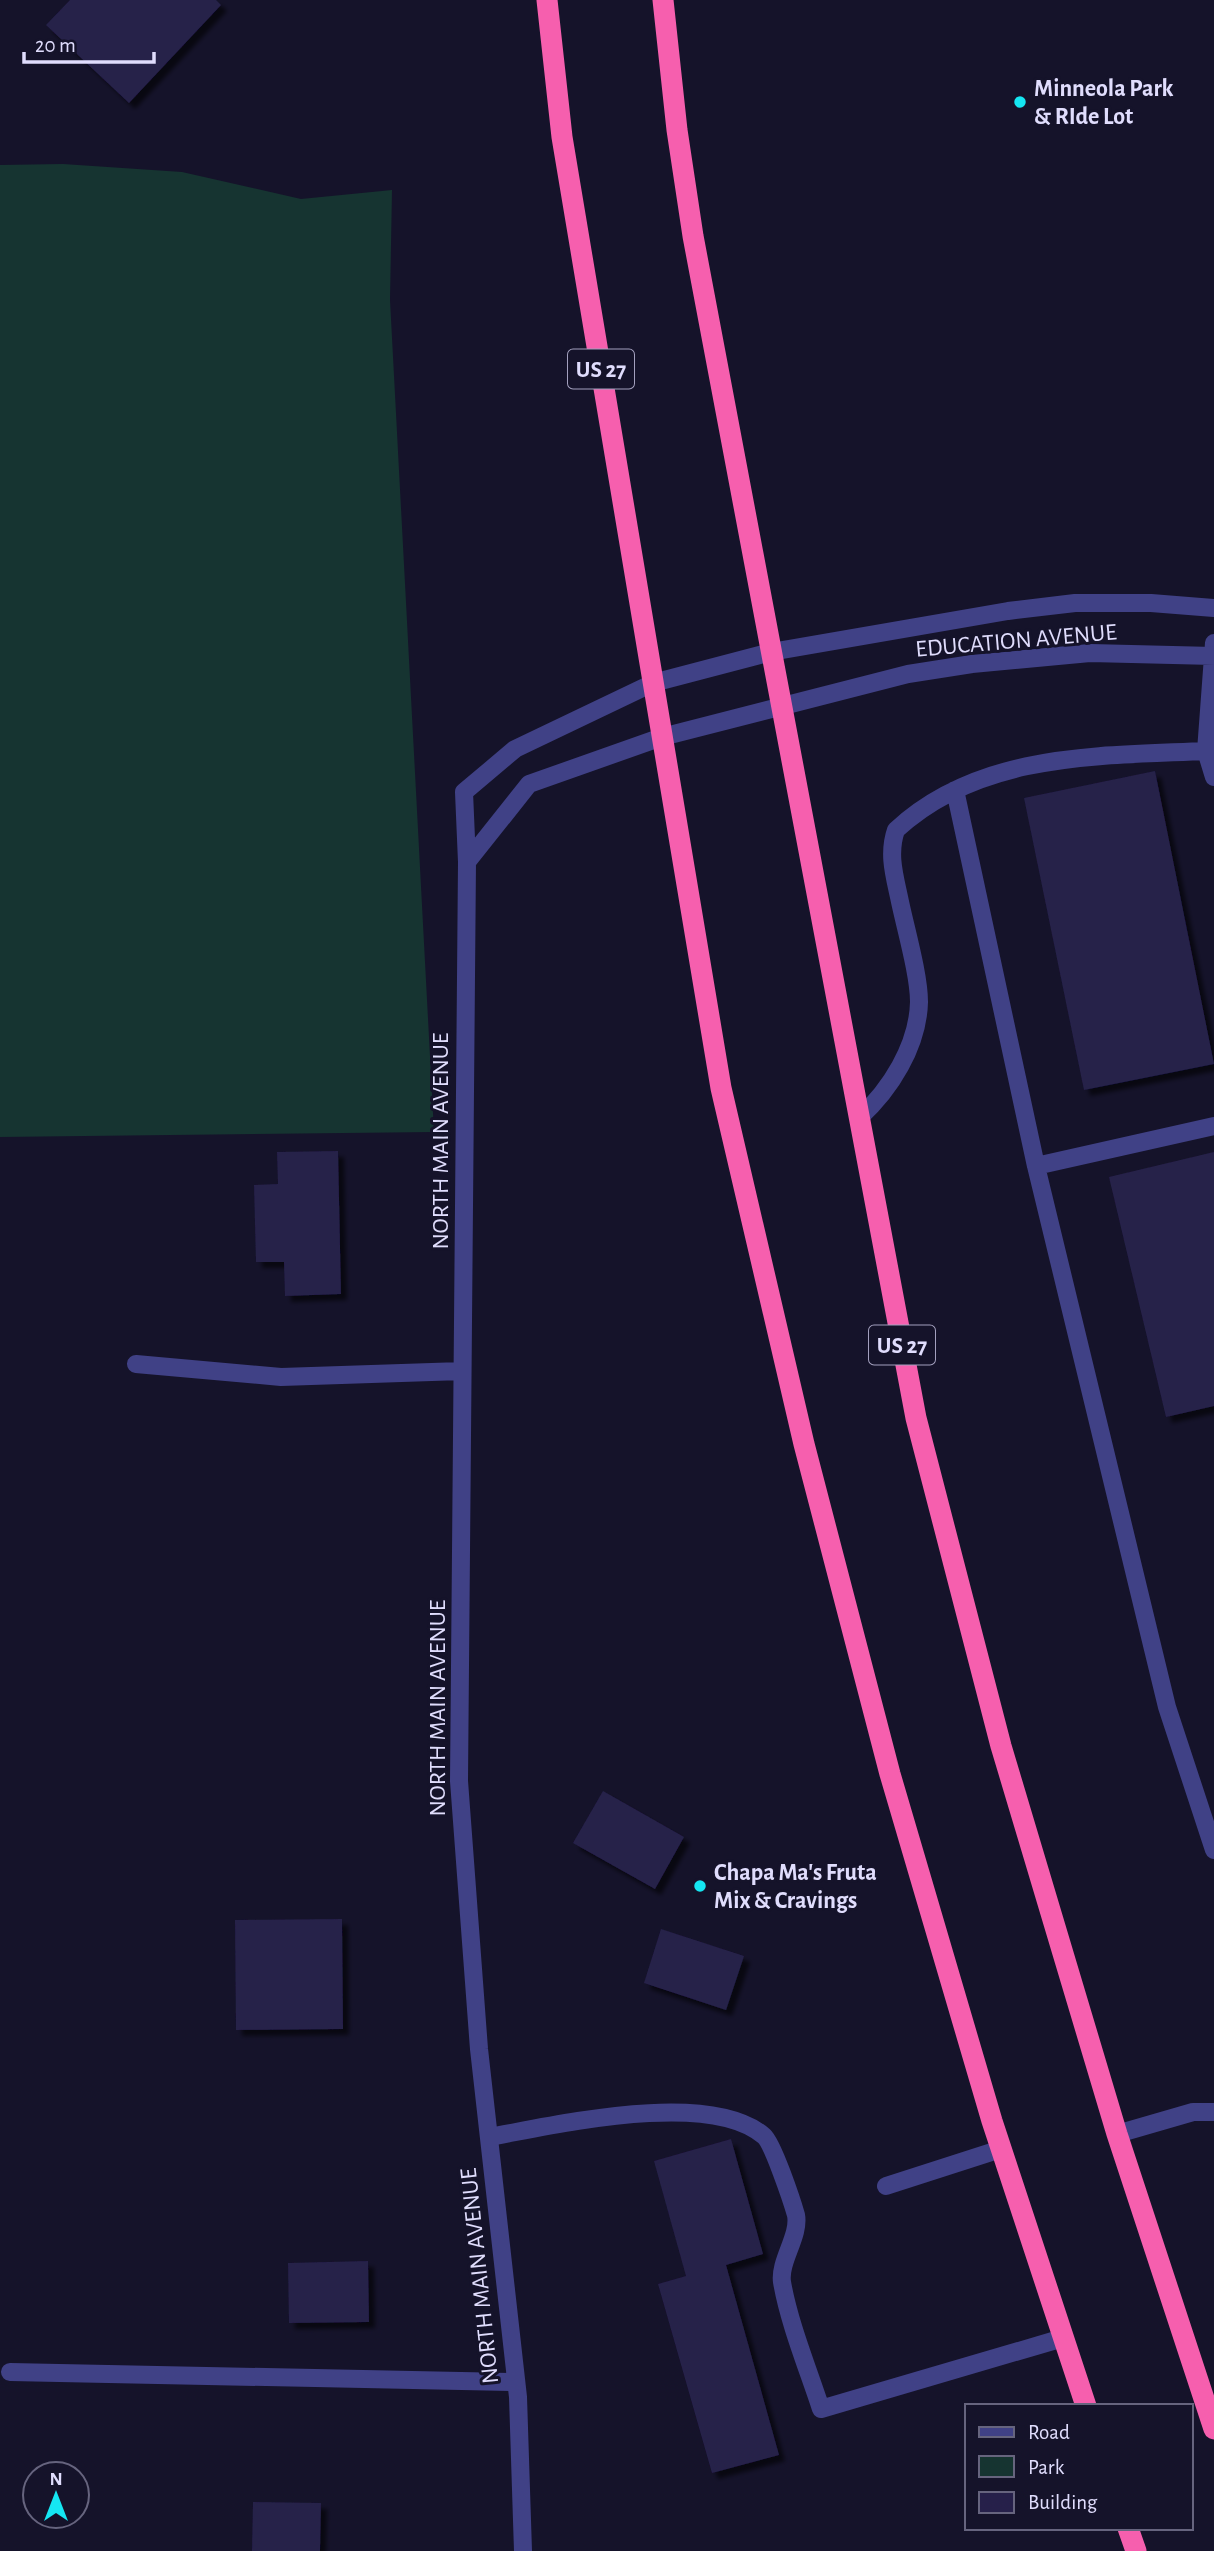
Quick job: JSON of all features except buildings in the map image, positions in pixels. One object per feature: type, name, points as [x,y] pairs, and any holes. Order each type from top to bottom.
[{"type":"highway","name":"US 27","points":[[547,0],[562,137],[721,1088],[804,1444],[890,1774],[1001,2149],[1085,2404]]},
{"type":"highway","name":"US 27","points":[[663,0],[677,130],[693,236],[919,1431],[1001,1746],[1117,2134],[1210,2405],[1214,2429]]},
{"type":"highway","points":[[1129,2530],[1136,2551]]},
{"type":"street","points":[[653,683],[771,652],[1008,611],[1075,603],[1151,603],[1214,608]]},
{"type":"street","points":[[1213,651],[1206,751],[1214,777]]},
{"type":"street","name":"EDUCATION AVENUE","points":[[467,862],[529,784],[662,737],[866,685],[972,664],[1090,653],[1213,651]]},
{"type":"street","name":"NORTH MAIN AVENUE","points":[[523,2551],[519,2410],[479,2049],[459,1781],[467,862],[464,792],[515,749],[653,683]]},
{"type":"street","points":[[859,1118],[875,1104],[895,1075],[913,1031],[919,1001],[891,845],[896,830],[906,820],[955,790],[1010,769],[1055,761],[1206,751]]},
{"type":"street","points":[[955,790],[1036,1166],[1167,1707],[1214,1850]]},
{"type":"street","points":[[1036,1166],[1214,1126]]},
{"type":"street","points":[[136,1364],[281,1377],[462,1371]]},
{"type":"street","points":[[1117,2134],[1193,2112],[1214,2112]]},
{"type":"street","points":[[489,2137],[584,2121],[699,2113],[734,2118],[766,2138],[797,2217],[781,2279],[821,2409],[1063,2338]]},
{"type":"street","points":[[886,2186],[1001,2149]]},
{"type":"street","points":[[10,2372],[514,2382]]},
{"type":"green space","points":[[63,164],[182,172],[301,199],[392,190],[390,300],[434,1132],[0,1137],[0,165]]},
{"type":"place","name":"Minneola Park & RIde Lot","points":[[1020,102]]},
{"type":"place","name":"Chapa Ma's Fruta Mix & Cravings","points":[[700,1886]]}]
